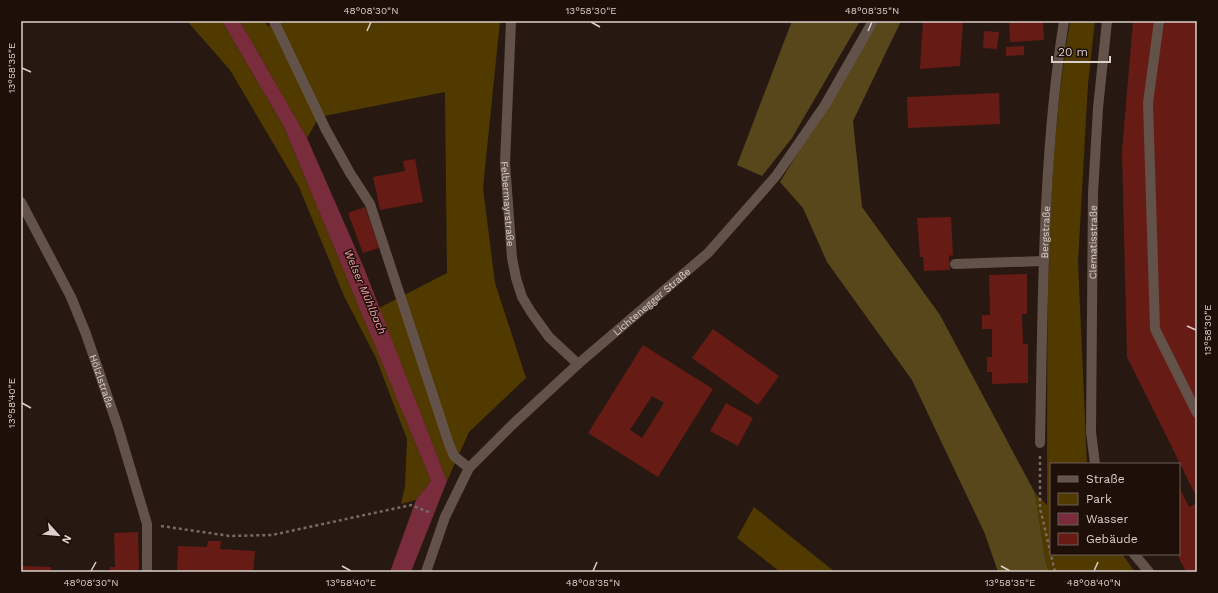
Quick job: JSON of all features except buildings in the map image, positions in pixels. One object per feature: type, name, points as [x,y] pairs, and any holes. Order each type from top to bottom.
[{"type":"street","points":[[274,21],[326,130],[350,173],[370,204],[449,444],[454,456],[469,468]]},
{"type":"street","name":"Felbermayrstraße","points":[[511,21],[505,163],[512,258],[522,297],[531,312],[549,337],[578,364]]},
{"type":"street","name":"Lichtenegger Straße","points":[[426,572],[445,518],[469,468],[512,425],[578,364],[708,253],[776,176],[825,104],[874,21]]},
{"type":"street","name":"Bergstraße","points":[[1040,443],[1044,261],[1051,129],[1064,21]]},
{"type":"street","name":"Clematisstraße","points":[[1095,463],[1091,432],[1093,193],[1098,108],[1107,21]]},
{"type":"street","points":[[1159,21],[1148,103],[1156,329],[1197,413]]},
{"type":"street","name":"Hölzlstraße","points":[[21,202],[67,291],[86,334],[118,427],[147,524],[147,572]]},
{"type":"street","points":[[955,264],[1044,261]]},
{"type":"street","points":[[1135,555],[1149,572]]},
{"type":"path","points":[[1040,443],[1040,508],[1050,551]]},
{"type":"path","points":[[147,524],[230,536],[272,535],[410,505],[445,518]]},
{"type":"path","points":[[1051,555],[1055,572]]},
{"type":"green space","points":[[187,21],[222,21],[284,127],[431,481],[416,500],[401,504],[405,486],[407,439],[376,358],[344,296],[299,187],[230,70]]},
{"type":"green space","points":[[240,21],[265,21],[268,27],[273,21],[500,21],[483,188],[495,283],[526,378],[469,432],[447,481],[379,308],[447,273],[445,92],[319,117],[307,138]]},
{"type":"green space","points":[[1070,21],[1095,21],[1088,84],[1078,262],[1087,463],[1050,463],[1050,555],[1123,555],[1135,572],[1049,572],[1046,564],[1035,493],[1047,505],[1049,262],[1055,141],[1061,81]]},
{"type":"green space","points":[[754,507],[835,572],[780,572],[737,538]]},
{"type":"shaded area","points":[[792,21],[860,21],[792,138],[762,176],[737,165]]},
{"type":"shaded area","points":[[878,21],[901,21],[853,121],[862,207],[940,315],[1035,493],[1046,564],[1049,572],[998,572],[985,534],[912,380],[827,262],[803,208],[780,182]]},
{"type":"water","name":"Welser Mühlbach","points":[[222,21],[240,21],[307,138],[364,268],[447,481],[411,572],[390,572],[416,500],[431,481],[284,127]]}]
